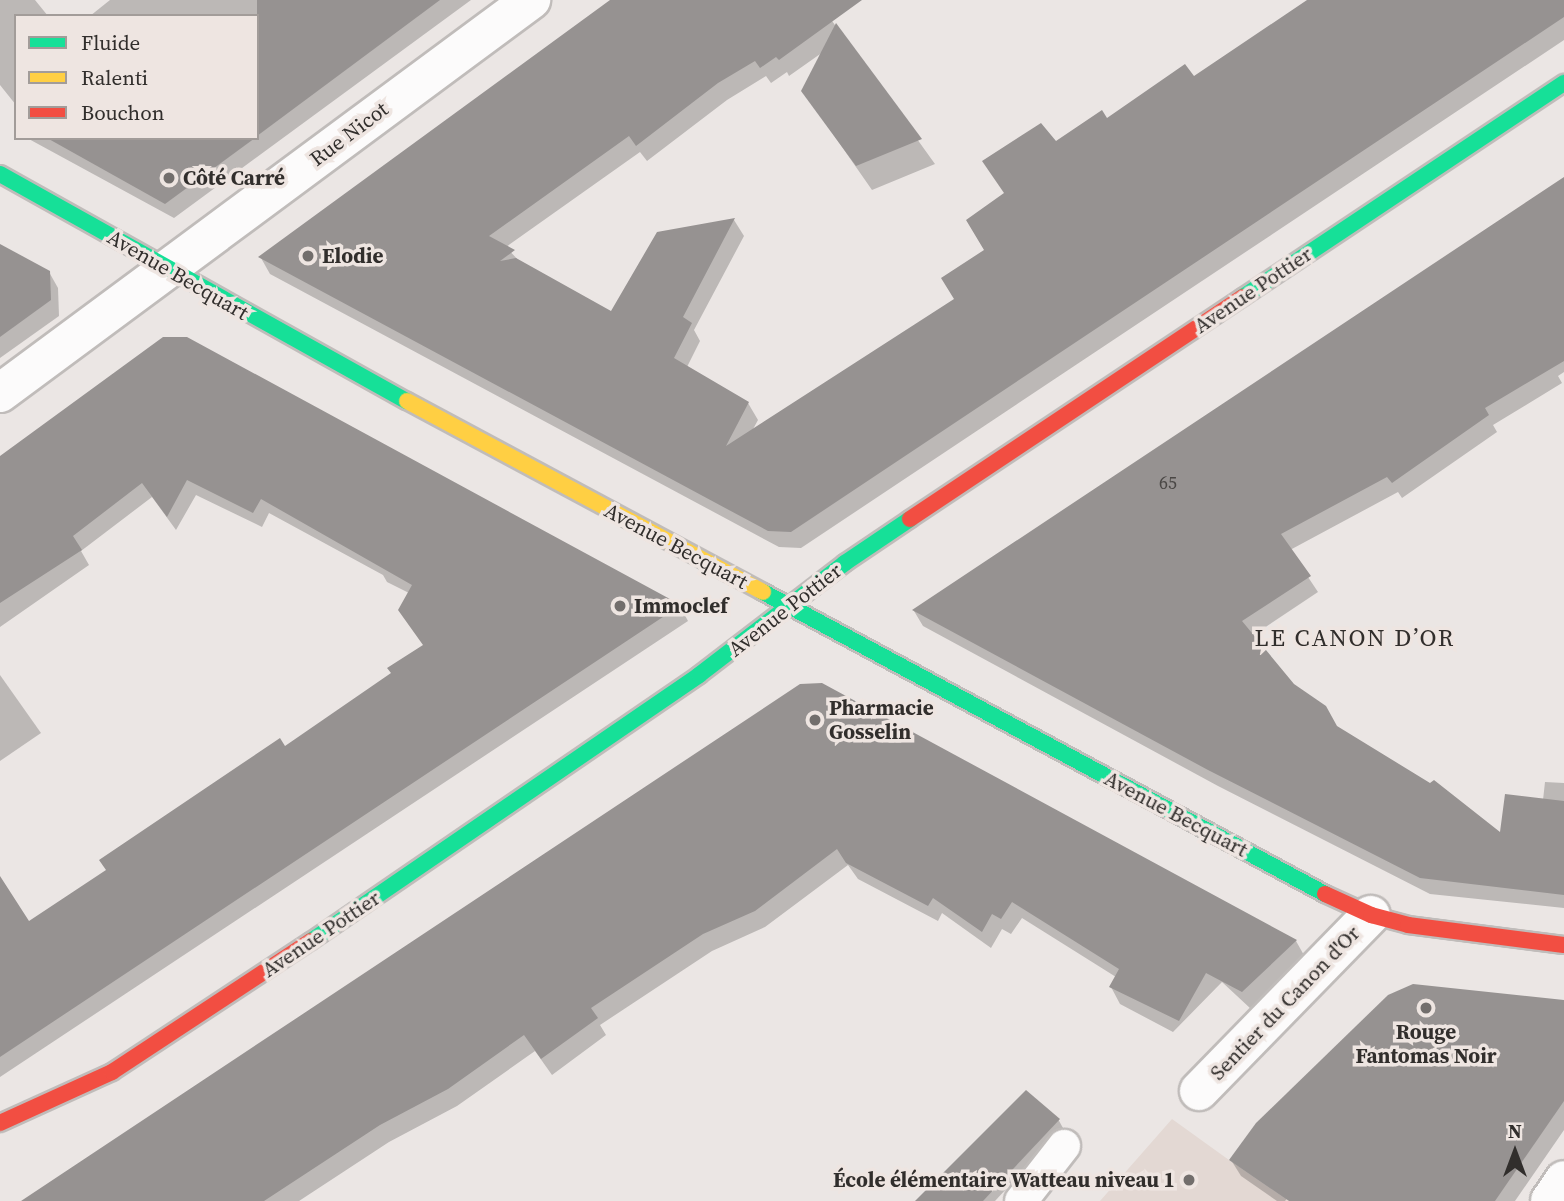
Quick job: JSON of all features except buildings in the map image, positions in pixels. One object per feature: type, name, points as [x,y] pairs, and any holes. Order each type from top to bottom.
[{"type":"street","name":"Rue Nicot","points":[[0,393],[531,0]]},
{"type":"street","name":"Avenue Pottier","points":[[0,1123],[113,1072],[167,1039],[699,675],[845,563],[1564,83]]},
{"type":"street","name":"Avenue Becquart","points":[[0,174],[169,270],[943,691],[1371,915],[1455,932],[1564,945]]},
{"type":"street","name":"Sentier du Canon d'Or","points":[[1199,1091],[1371,915]]},
{"type":"street","points":[[1550,1201],[1564,1180]]},
{"type":"lane","points":[[1021,1201],[1064,1146]]},
{"type":"shaded area","name":"École élémentaire Watteau niveau 1","points":[[1172,1119],[1229,1160],[1289,1201],[1100,1201]]},
{"type":"traffic: fast","points":[[1243,297],[1564,83]]},
{"type":"traffic: fast","points":[[0,174],[407,401]]},
{"type":"traffic: fast","points":[[311,941],[699,675],[845,563],[910,519]]},
{"type":"traffic: fast","points":[[763,592],[1325,894]]},
{"type":"traffic: slow","points":[[407,401],[763,592]]},
{"type":"traffic: jam","points":[[910,519],[1243,297]]},
{"type":"traffic: jam","points":[[1325,894],[1371,915],[1408,925],[1564,945]]},
{"type":"traffic: jam","points":[[0,1123],[112,1072],[311,941]]},
{"type":"place","name":"Côté Carré","points":[[169,178]]},
{"type":"place","name":"Elodie","points":[[308,256]]},
{"type":"place","name":"Immoclef","points":[[620,606]]},
{"type":"place","name":"Pharmacie Gosselin","points":[[815,720]]},
{"type":"place","name":"Rouge Fantomas Noir","points":[[1426,1008]]},
{"type":"place","name":"École élémentaire Watteau niveau 1","points":[[1189,1180]]},
{"type":"district","name":"LE CANON D’OR","points":[[1355,638]]}]
